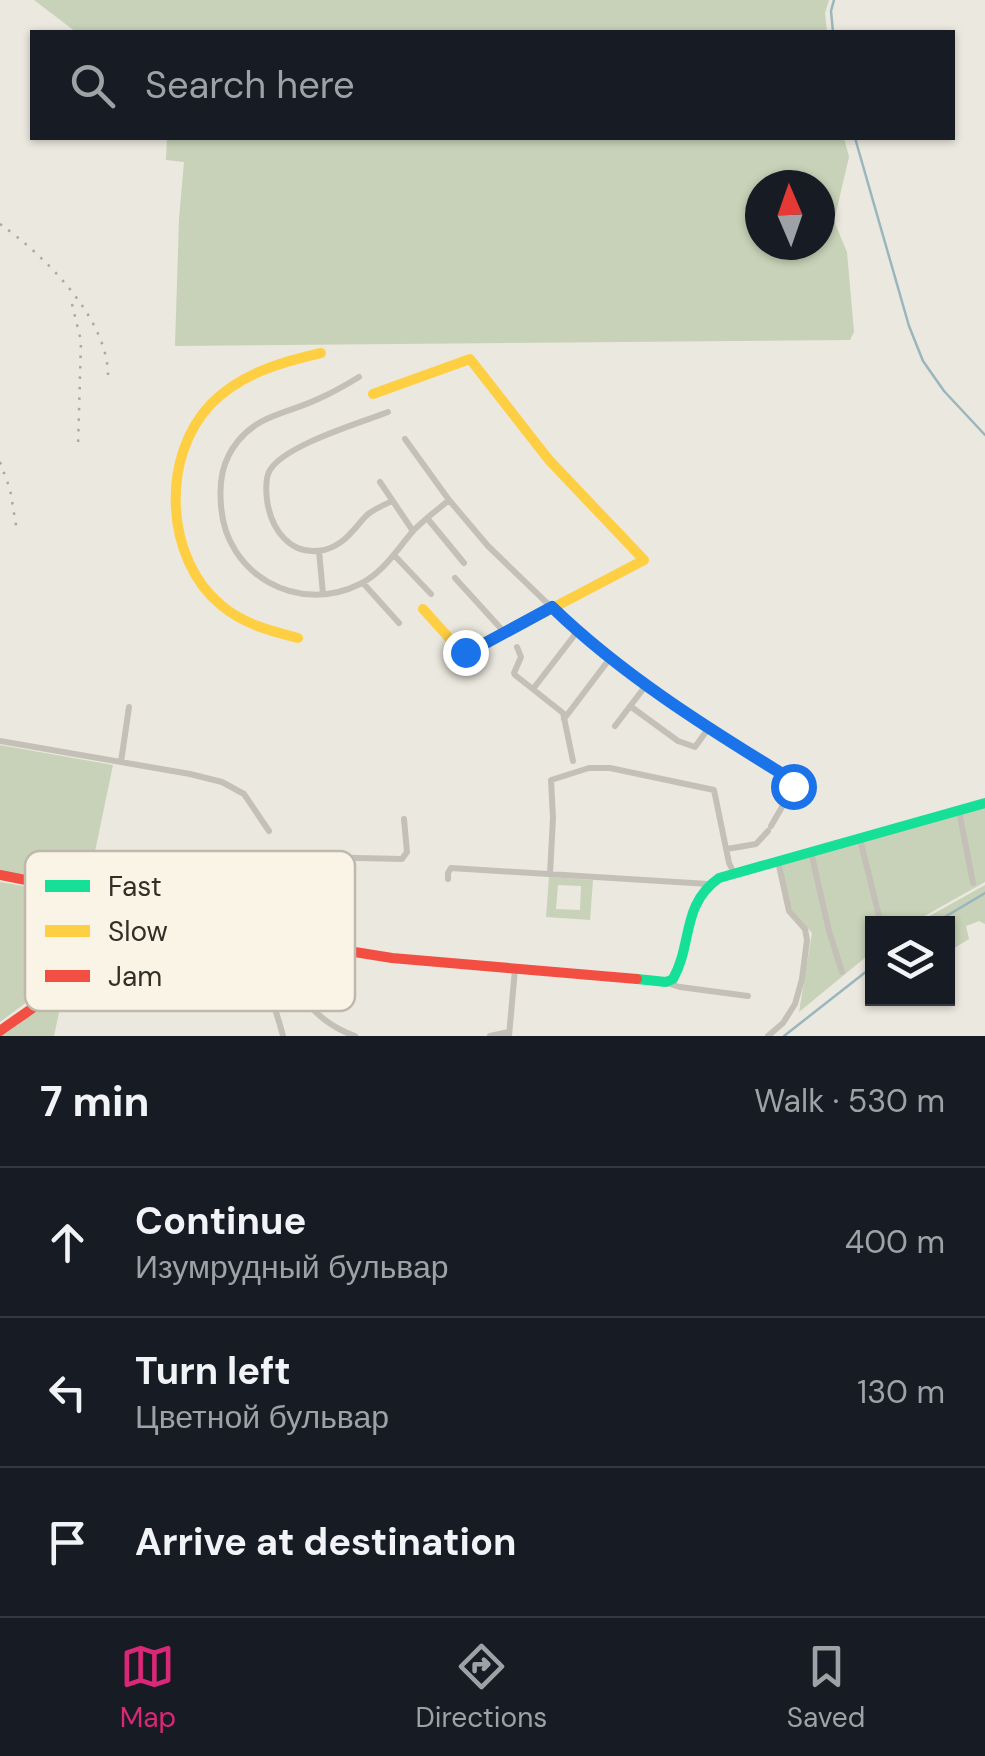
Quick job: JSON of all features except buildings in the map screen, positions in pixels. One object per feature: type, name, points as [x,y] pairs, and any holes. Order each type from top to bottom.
[{"type":"street","points":[[298,638],[270,633],[244,622],[202,587],[188,563],[175,510],[182,454],[194,426],[211,404],[233,385],[256,373],[278,363],[321,353]]},
{"type":"street","points":[[373,394],[470,360],[549,460],[644,560],[469,652],[460,650],[423,609]]},
{"type":"street","points":[[359,377],[316,400],[267,417],[239,440],[219,482],[222,522],[228,539],[252,573],[278,588],[300,594],[347,590],[363,583],[394,556],[448,500]]},
{"type":"street","points":[[388,412],[294,449],[270,470],[266,489],[278,534],[293,545],[318,550],[346,539],[366,515],[392,501]]},
{"type":"street","points":[[405,438],[448,500],[488,546],[577,632],[708,729],[791,780],[793,788],[762,840],[726,849]]},
{"type":"street","points":[[380,482],[414,531]]},
{"type":"street","points":[[427,518],[464,563]]},
{"type":"street","points":[[318,550],[323,594]]},
{"type":"street","points":[[394,556],[431,594]]},
{"type":"street","points":[[454,578],[506,633]]},
{"type":"street","points":[[363,583],[399,622]]},
{"type":"street","points":[[533,689],[577,632]]},
{"type":"street","points":[[516,647],[521,659],[514,672],[563,713],[573,761]]},
{"type":"street","points":[[564,719],[612,657]]},
{"type":"street","points":[[615,726],[647,684]]},
{"type":"street","points":[[630,706],[678,741],[695,747],[708,729]]},
{"type":"street","points":[[121,762],[129,707]]},
{"type":"street","points":[[0,742],[190,774],[235,787],[269,831]]},
{"type":"street","points":[[550,874],[551,780],[589,768],[610,768],[714,790],[734,874]]},
{"type":"street","points":[[448,879],[452,868],[708,884],[811,850],[985,803]]},
{"type":"street","points":[[959,811],[973,883]]},
{"type":"street","points":[[355,857],[402,858],[407,852],[404,819]]},
{"type":"street","points":[[860,839],[879,916]]},
{"type":"street","points":[[811,850],[842,972]]},
{"type":"street","points":[[768,1036],[783,1023],[795,1004],[807,940],[806,929],[789,911],[778,861]]},
{"type":"street","points":[[0,875],[25,880]]},
{"type":"street","points":[[666,982],[677,972],[697,898],[708,884]]},
{"type":"street","points":[[355,952],[666,982],[748,996]]},
{"type":"street","points":[[490,1036],[509,1034],[515,969]]},
{"type":"street","points":[[0,1031],[26,1011]]},
{"type":"street","points":[[275,1011],[282,1036]]},
{"type":"street","points":[[313,1011],[340,1031],[356,1036]]},
{"type":"green space","points":[[34,0],[829,0],[825,13],[827,30],[73,30]]},
{"type":"green space","points":[[167,140],[845,140],[849,157],[835,217],[835,170],[745,170],[745,260],[835,260],[835,223],[847,252],[854,332],[850,340],[175,346],[184,162],[166,160]]},
{"type":"green space","points":[[0,745],[113,765],[95,851],[25,851],[25,878],[0,873]]},
{"type":"green space","points":[[985,806],[985,882],[924,916],[865,916],[865,958],[799,1012],[812,933],[790,908],[781,864]]},
{"type":"green space","points":[[549,877],[593,880],[590,920],[546,917]],"holes":[[[558,885],[581,886],[580,910],[556,909]]]},
{"type":"green space","points":[[0,882],[25,886],[25,1003],[0,1022]]},
{"type":"green space","points":[[985,885],[985,924],[979,921],[966,926],[969,939],[955,948],[955,916],[930,916]]},
{"type":"green space","points":[[31,1011],[59,1011],[54,1036],[0,1033]]},
{"type":"waterway","points":[[833,30],[834,0]]},
{"type":"waterway","points":[[856,140],[909,326],[923,361],[944,391],[985,435]]},
{"type":"waterway","points":[[946,916],[985,893]]},
{"type":"waterway","points":[[784,1036],[865,972]]},
{"type":"railway","points":[[0,224],[54,271],[86,311],[98,333],[108,377]]},
{"type":"railway","points":[[72,304],[81,341],[78,448]]},
{"type":"railway","points":[[0,462],[10,489],[17,531]]},
{"type":"traffic: fast","points":[[637,979],[673,979],[693,912],[719,878],[985,803]]},
{"type":"traffic: slow","points":[[298,638],[239,617],[202,585],[180,535],[177,479],[194,426],[222,394],[262,371],[321,353]]},
{"type":"traffic: slow","points":[[373,394],[470,359],[549,460],[644,560],[469,652],[460,650],[423,609]]},
{"type":"traffic: jam","points":[[0,875],[25,880]]},
{"type":"traffic: jam","points":[[355,952],[637,979]]},
{"type":"traffic: jam","points":[[0,1031],[28,1011]]},
{"type":"route","points":[[465,652],[552,607],[577,632],[647,684],[708,729],[789,778],[793,786]]}]
